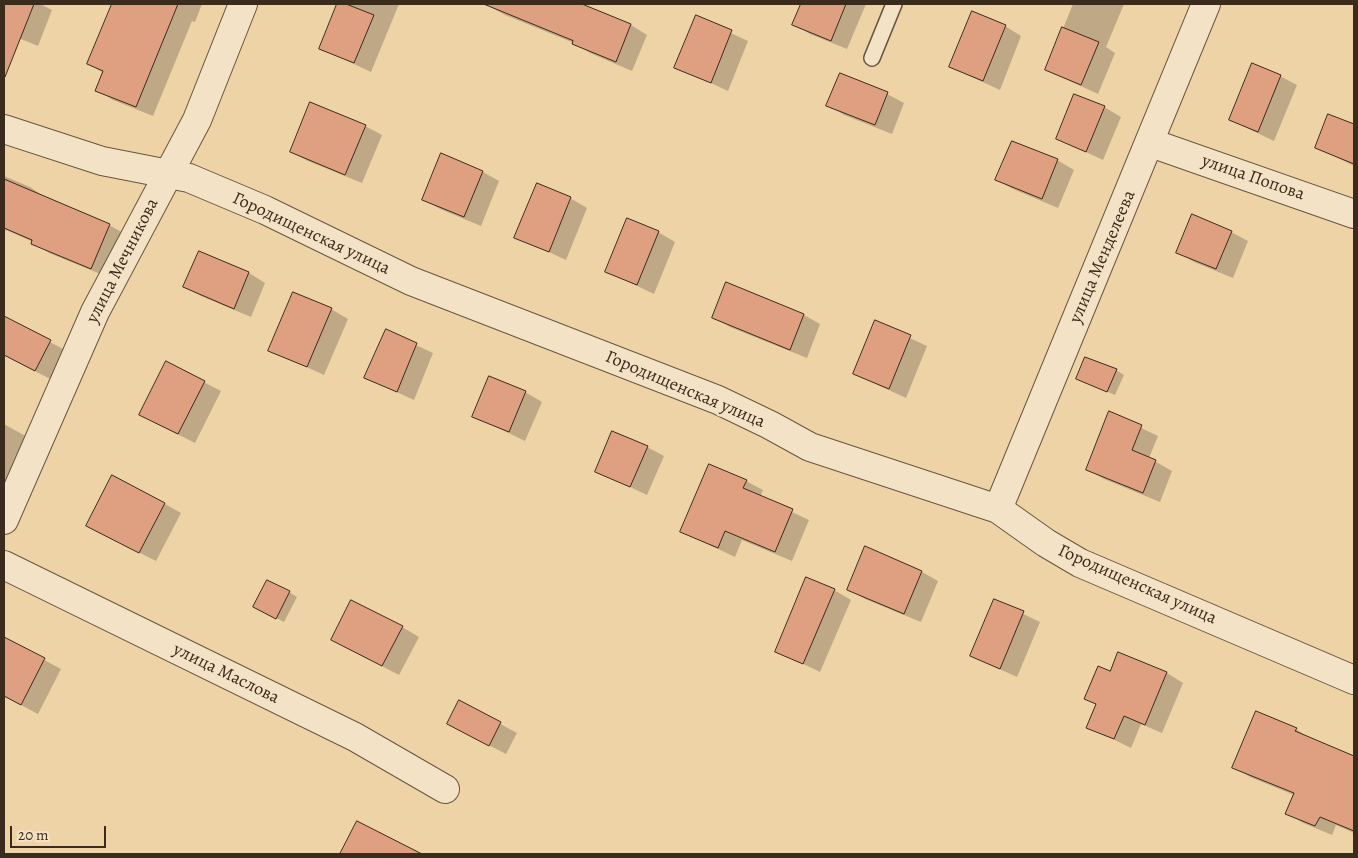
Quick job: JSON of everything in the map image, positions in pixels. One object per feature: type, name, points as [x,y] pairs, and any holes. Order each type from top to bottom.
[{"type":"street","name":"улица Мечникова","points":[[4,520],[95,312],[197,120],[243,4]]},
{"type":"street","name":"улица Менделеева","points":[[998,509],[1151,143],[1206,4]]},
{"type":"street","name":"Городищенская улица","points":[[4,129],[102,161],[189,178],[265,210],[411,281],[718,400],[810,447],[998,509],[1046,543],[1080,563],[1354,680]]},
{"type":"street","name":"улица Попова","points":[[1151,143],[1354,214]]},
{"type":"street","name":"улица Маслова","points":[[4,565],[355,737],[445,789]]},
{"type":"lane","points":[[872,58],[894,4]]},
{"type":"building","points":[[4,4],[34,4],[5,77],[4,77]]},
{"type":"building","points":[[112,4],[178,4],[136,107],[95,91],[103,71],[87,64]]},
{"type":"building","points":[[337,4],[346,4],[374,15],[354,63],[319,49]]},
{"type":"building","points":[[484,4],[582,4],[631,24],[616,62],[572,44],[573,41]]},
{"type":"building","points":[[801,4],[846,4],[831,41],[792,25]]},
{"type":"building","points":[[972,11],[1006,25],[983,81],[949,67]]},
{"type":"building","points":[[696,15],[732,30],[711,83],[674,68]]},
{"type":"building","points":[[1062,27],[1099,42],[1081,85],[1045,70]]},
{"type":"building","points":[[1252,63],[1281,75],[1258,132],[1229,120]]},
{"type":"building","points":[[840,73],[888,92],[875,125],[826,106]]},
{"type":"building","points":[[1074,94],[1105,106],[1086,152],[1056,139]]},
{"type":"building","points":[[310,102],[366,125],[345,175],[290,152]]},
{"type":"building","points":[[1328,114],[1354,124],[1354,164],[1315,148]]},
{"type":"building","points":[[1012,141],[1058,159],[1042,199],[995,180]]},
{"type":"building","points":[[441,153],[483,171],[464,217],[422,200]]},
{"type":"building","points":[[4,179],[110,224],[91,269],[31,244],[32,240],[4,228]]},
{"type":"building","points":[[537,183],[571,197],[549,252],[514,238]]},
{"type":"building","points":[[1192,214],[1232,231],[1216,269],[1176,253]]},
{"type":"building","points":[[627,218],[659,231],[637,285],[605,272]]},
{"type":"building","points":[[199,251],[249,272],[234,309],[183,287]]},
{"type":"building","points":[[726,282],[804,314],[790,350],[712,318]]},
{"type":"building","points":[[293,292],[332,308],[307,367],[268,351]]},
{"type":"building","points":[[4,316],[51,340],[35,371],[4,355]]},
{"type":"building","points":[[875,320],[911,335],[889,389],[853,374]]},
{"type":"building","points":[[386,329],[417,343],[397,392],[364,378]]},
{"type":"building","points":[[1085,357],[1117,369],[1107,392],[1076,379]]},
{"type":"building","points":[[166,361],[205,381],[178,434],[139,415]]},
{"type":"building","points":[[489,376],[526,391],[509,432],[472,417]]},
{"type":"building","points":[[1109,411],[1142,425],[1132,450],[1156,460],[1143,493],[1086,470]]},
{"type":"building","points":[[612,431],[648,446],[630,487],[595,472]]},
{"type":"building","points":[[709,464],[747,480],[743,488],[793,509],[775,552],[725,531],[718,548],[680,532]]},
{"type":"building","points":[[112,475],[165,503],[139,553],[86,526]]},
{"type":"building","points":[[865,546],[922,571],[904,614],[847,590]]},
{"type":"building","points":[[806,577],[835,589],[803,664],[775,652]]},
{"type":"building","points":[[267,580],[290,591],[276,619],[253,607]]},
{"type":"building","points":[[994,599],[1024,611],[1000,669],[970,656]]},
{"type":"building","points":[[351,600],[403,626],[382,666],[331,640]]},
{"type":"building","points":[[4,637],[45,658],[21,705],[4,696]]},
{"type":"building","points":[[1118,652],[1167,672],[1145,725],[1124,716],[1114,739],[1086,728],[1096,704],[1084,699],[1098,666],[1110,671]]},
{"type":"building","points":[[459,700],[501,722],[489,746],[447,724]]},
{"type":"building","points":[[1256,711],[1297,728],[1295,731],[1354,756],[1354,831],[1320,817],[1315,826],[1285,814],[1294,793],[1232,768]]},
{"type":"building","points":[[357,821],[422,854],[340,854]]}]
